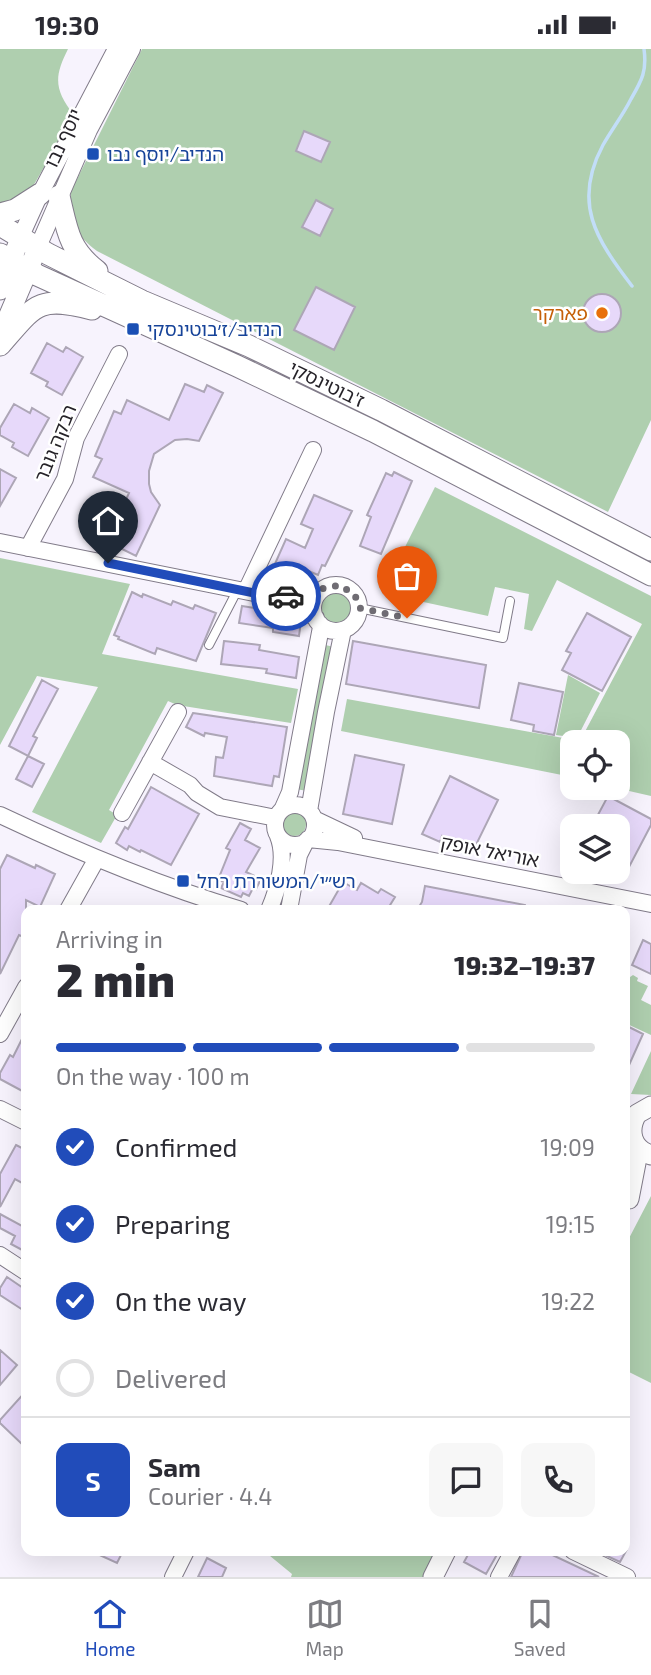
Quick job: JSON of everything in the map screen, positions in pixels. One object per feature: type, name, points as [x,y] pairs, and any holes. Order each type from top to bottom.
[{"type":"main road","points":[[0,214],[50,195],[69,241],[81,258],[137,310]]},
{"type":"main road","name":"ז'בוטינסקי","points":[[0,225],[137,310],[237,366],[373,431],[651,575]]},
{"type":"main road","name":"ז'בוטינסקי","points":[[13,261],[37,275],[250,346],[381,410],[651,550]]},
{"type":"main road","points":[[0,345],[28,313],[52,302],[137,310]]},
{"type":"street","name":"יוסף נבו","points":[[29,241],[116,49]]},
{"type":"street","name":"יוסף נבו","points":[[50,195],[89,130],[132,49]]},
{"type":"street","points":[[0,290],[13,261],[29,241]]},
{"type":"street","points":[[0,336],[13,261]]},
{"type":"street","name":"רבקה גובר","points":[[28,548],[65,479],[76,438],[119,354]]},
{"type":"street","points":[[242,590],[313,450]]},
{"type":"street","points":[[0,543],[269,596],[300,608],[332,631],[343,630],[355,622],[359,608],[357,598],[347,588],[333,585],[298,595],[269,596]]},
{"type":"street","points":[[271,905],[283,851],[275,828],[290,792],[321,627],[313,608],[314,600],[323,589]]},
{"type":"street","points":[[290,905],[299,855],[314,831],[312,815],[328,699],[343,630]]},
{"type":"street","points":[[122,813],[178,712]]},
{"type":"street","points":[[150,762],[190,785],[197,793],[220,807],[279,813],[295,805],[312,815]]},
{"type":"street","points":[[0,815],[96,860],[178,891],[224,905]]},
{"type":"street","name":"אוריאל אופק","points":[[312,815],[340,833],[403,856]]},
{"type":"street","points":[[278,836],[291,845],[307,840]]},
{"type":"street","name":"אוריאל אופק","points":[[307,840],[338,842],[651,904]]},
{"type":"street","points":[[71,905],[96,860]]},
{"type":"street","points":[[178,891],[205,905]]},
{"type":"street","points":[[0,1034],[21,999]]},
{"type":"street","points":[[630,1106],[648,1107]]},
{"type":"street","points":[[630,1188],[637,1153],[634,1120],[648,1107]]},
{"type":"street","points":[[0,1109],[21,1120]]},
{"type":"street","points":[[630,1198],[651,1166]]},
{"type":"street","points":[[0,1255],[21,1269]]},
{"type":"street","points":[[173,1577],[184,1556]]},
{"type":"street","points":[[499,1577],[510,1556]]},
{"type":"street","points":[[583,1556],[627,1577]]},
{"type":"lane","points":[[209,645],[242,590]]},
{"type":"lane","points":[[359,608],[503,638],[510,601]]},
{"type":"green space","points":[[0,49],[68,49],[60,67],[58,83],[63,98],[74,115],[28,195],[0,208]]},
{"type":"green space","points":[[142,49],[651,49],[651,420],[608,512],[97,251],[89,244],[75,225],[71,191]]},
{"type":"green space","points":[[435,487],[651,596],[651,796],[630,791],[630,730],[586,730],[642,624],[557,580],[532,631],[524,629],[529,594],[495,587],[488,616],[382,593]]},
{"type":"green space","points":[[0,558],[130,584],[102,654],[298,689],[291,723],[177,705],[168,701],[109,810],[117,815],[101,843],[32,812],[98,687],[37,676],[0,745]]},
{"type":"green space","points":[[336,591],[347,596],[352,607],[347,618],[336,623],[325,618],[320,607],[325,596]]},
{"type":"green space","points":[[321,644],[334,647],[308,791],[295,789]]},
{"type":"green space","points":[[568,675],[600,693],[581,730],[560,730],[560,736],[556,735]]},
{"type":"green space","points":[[347,699],[560,737],[560,775],[341,731]]},
{"type":"green space","points":[[294,812],[302,816],[306,824],[302,832],[294,836],[286,832],[282,824],[286,816]]},
{"type":"green space","points":[[633,975],[638,978],[637,981],[648,986],[641,1000],[651,1005],[651,1035],[630,1025],[630,978]]},
{"type":"green space","points":[[651,1051],[651,1095],[631,1094]]},
{"type":"green space","points":[[651,1196],[651,1383],[630,1372],[630,1236]]},
{"type":"green space","points":[[270,1556],[434,1556],[424,1577],[291,1577],[292,1574]]},
{"type":"building","points":[[304,131],[330,142],[321,162],[296,151]]},
{"type":"building","points":[[316,200],[333,209],[320,236],[302,227]]},
{"type":"building","points":[[316,287],[355,307],[334,350],[294,330]]},
{"type":"building","points":[[602,294],[615,300],[621,313],[615,326],[602,332],[589,326],[583,313],[589,300]]},
{"type":"building","points":[[47,343],[63,352],[66,347],[83,357],[62,395],[46,386],[48,382],[31,373]]},
{"type":"building","points":[[185,384],[204,392],[207,385],[223,393],[199,441],[175,440],[154,454],[149,471],[149,484],[160,505],[136,556],[120,548],[123,542],[109,536],[129,493],[93,477],[102,459],[95,456],[114,411],[121,414],[127,400],[169,420]]},
{"type":"building","points":[[14,404],[30,413],[32,408],[49,418],[28,456],[12,447],[14,443],[0,435],[0,428]]},
{"type":"building","points":[[0,469],[16,478],[0,506]]},
{"type":"building","points":[[394,472],[412,481],[381,554],[360,546],[371,517],[367,515],[386,473],[392,476]]},
{"type":"building","points":[[314,495],[352,511],[325,566],[322,565],[318,575],[304,569],[300,578],[274,566],[286,539],[305,548],[313,529],[301,524]]},
{"type":"building","points":[[132,592],[171,605],[173,601],[193,609],[195,605],[216,613],[196,661],[157,648],[155,654],[114,635]]},
{"type":"building","points":[[242,606],[267,610],[267,615],[301,621],[299,636],[273,632],[273,628],[239,623]]},
{"type":"building","points":[[587,613],[631,637],[602,691],[562,670],[571,653],[566,651]]},
{"type":"building","points":[[224,641],[260,645],[259,650],[299,657],[296,678],[266,673],[267,669],[221,664]]},
{"type":"building","points":[[353,641],[486,665],[479,708],[346,684]]},
{"type":"building","points":[[42,680],[58,689],[33,736],[37,738],[28,756],[9,746]]},
{"type":"building","points":[[519,683],[563,692],[554,735],[533,731],[534,725],[511,720]]},
{"type":"building","points":[[193,713],[287,727],[279,777],[274,776],[272,786],[214,776],[216,757],[223,758],[227,737],[205,733],[204,736],[186,727]]},
{"type":"building","points":[[355,755],[404,765],[392,824],[343,814]]},
{"type":"building","points":[[28,756],[44,764],[32,787],[16,779]]},
{"type":"building","points":[[450,776],[498,800],[473,851],[442,836],[440,842],[422,834]]},
{"type":"building","points":[[151,787],[199,814],[171,865],[141,850],[140,852],[129,846],[127,850],[116,843],[125,827],[128,829]]},
{"type":"building","points":[[606,800],[615,800],[651,819],[651,825],[630,865],[630,814],[598,814]]},
{"type":"building","points":[[240,823],[251,829],[245,840],[260,848],[246,872],[261,879],[249,896],[243,893],[241,897],[221,888],[224,882],[218,880],[230,850],[226,848]]},
{"type":"building","points":[[7,855],[55,874],[41,905],[26,900],[26,905],[21,905],[21,936],[19,935],[0,974],[0,869]]},
{"type":"building","points":[[343,882],[357,890],[361,883],[378,893],[381,889],[395,897],[390,905],[330,905]]},
{"type":"building","points":[[425,886],[525,905],[420,905]]},
{"type":"building","points":[[643,940],[651,944],[651,974],[632,965]]},
{"type":"building","points":[[630,1028],[643,1034],[630,1063]]},
{"type":"building","points":[[21,1041],[21,1090],[0,1079],[0,1073],[10,1055],[13,1057]]},
{"type":"building","points":[[16,1145],[21,1148],[21,1182],[15,1179],[0,1207],[0,1174]]},
{"type":"building","points":[[0,1214],[21,1225],[21,1249],[11,1244],[15,1236],[0,1228]]},
{"type":"building","points":[[7,1277],[21,1287],[21,1309],[0,1295],[0,1288]]},
{"type":"building","points":[[0,1350],[17,1365],[0,1385]]},
{"type":"building","points":[[21,1397],[21,1443],[0,1420]]},
{"type":"building","points":[[102,1556],[120,1556],[117,1563]]},
{"type":"building","points":[[467,1556],[496,1556],[486,1574],[464,1562]]},
{"type":"building","points":[[521,1556],[555,1556],[599,1577],[511,1577]]},
{"type":"building","points":[[607,1556],[623,1556],[620,1562]]},
{"type":"building","points":[[207,1558],[226,1568],[222,1577],[198,1577]]},
{"type":"waterway","points":[[632,286],[608,252],[592,220],[589,185],[603,145],[641,81],[645,63],[644,49]]},
{"type":"way so far","points":[[286,596],[340,585],[355,595],[359,608],[407,618]]},
{"type":"place","name":"הנדיב/יוסף נבו","points":[[93,154]]},
{"type":"place","name":"פארקר","points":[[602,313]]},
{"type":"place","name":"הנדיב/ז׳בוטינסקי","points":[[133,329]]},
{"type":"place","name":"רש״י/המשוררת רחל","points":[[183,881]]},
{"type":"route","points":[[108,563],[269,596],[286,596]]}]
